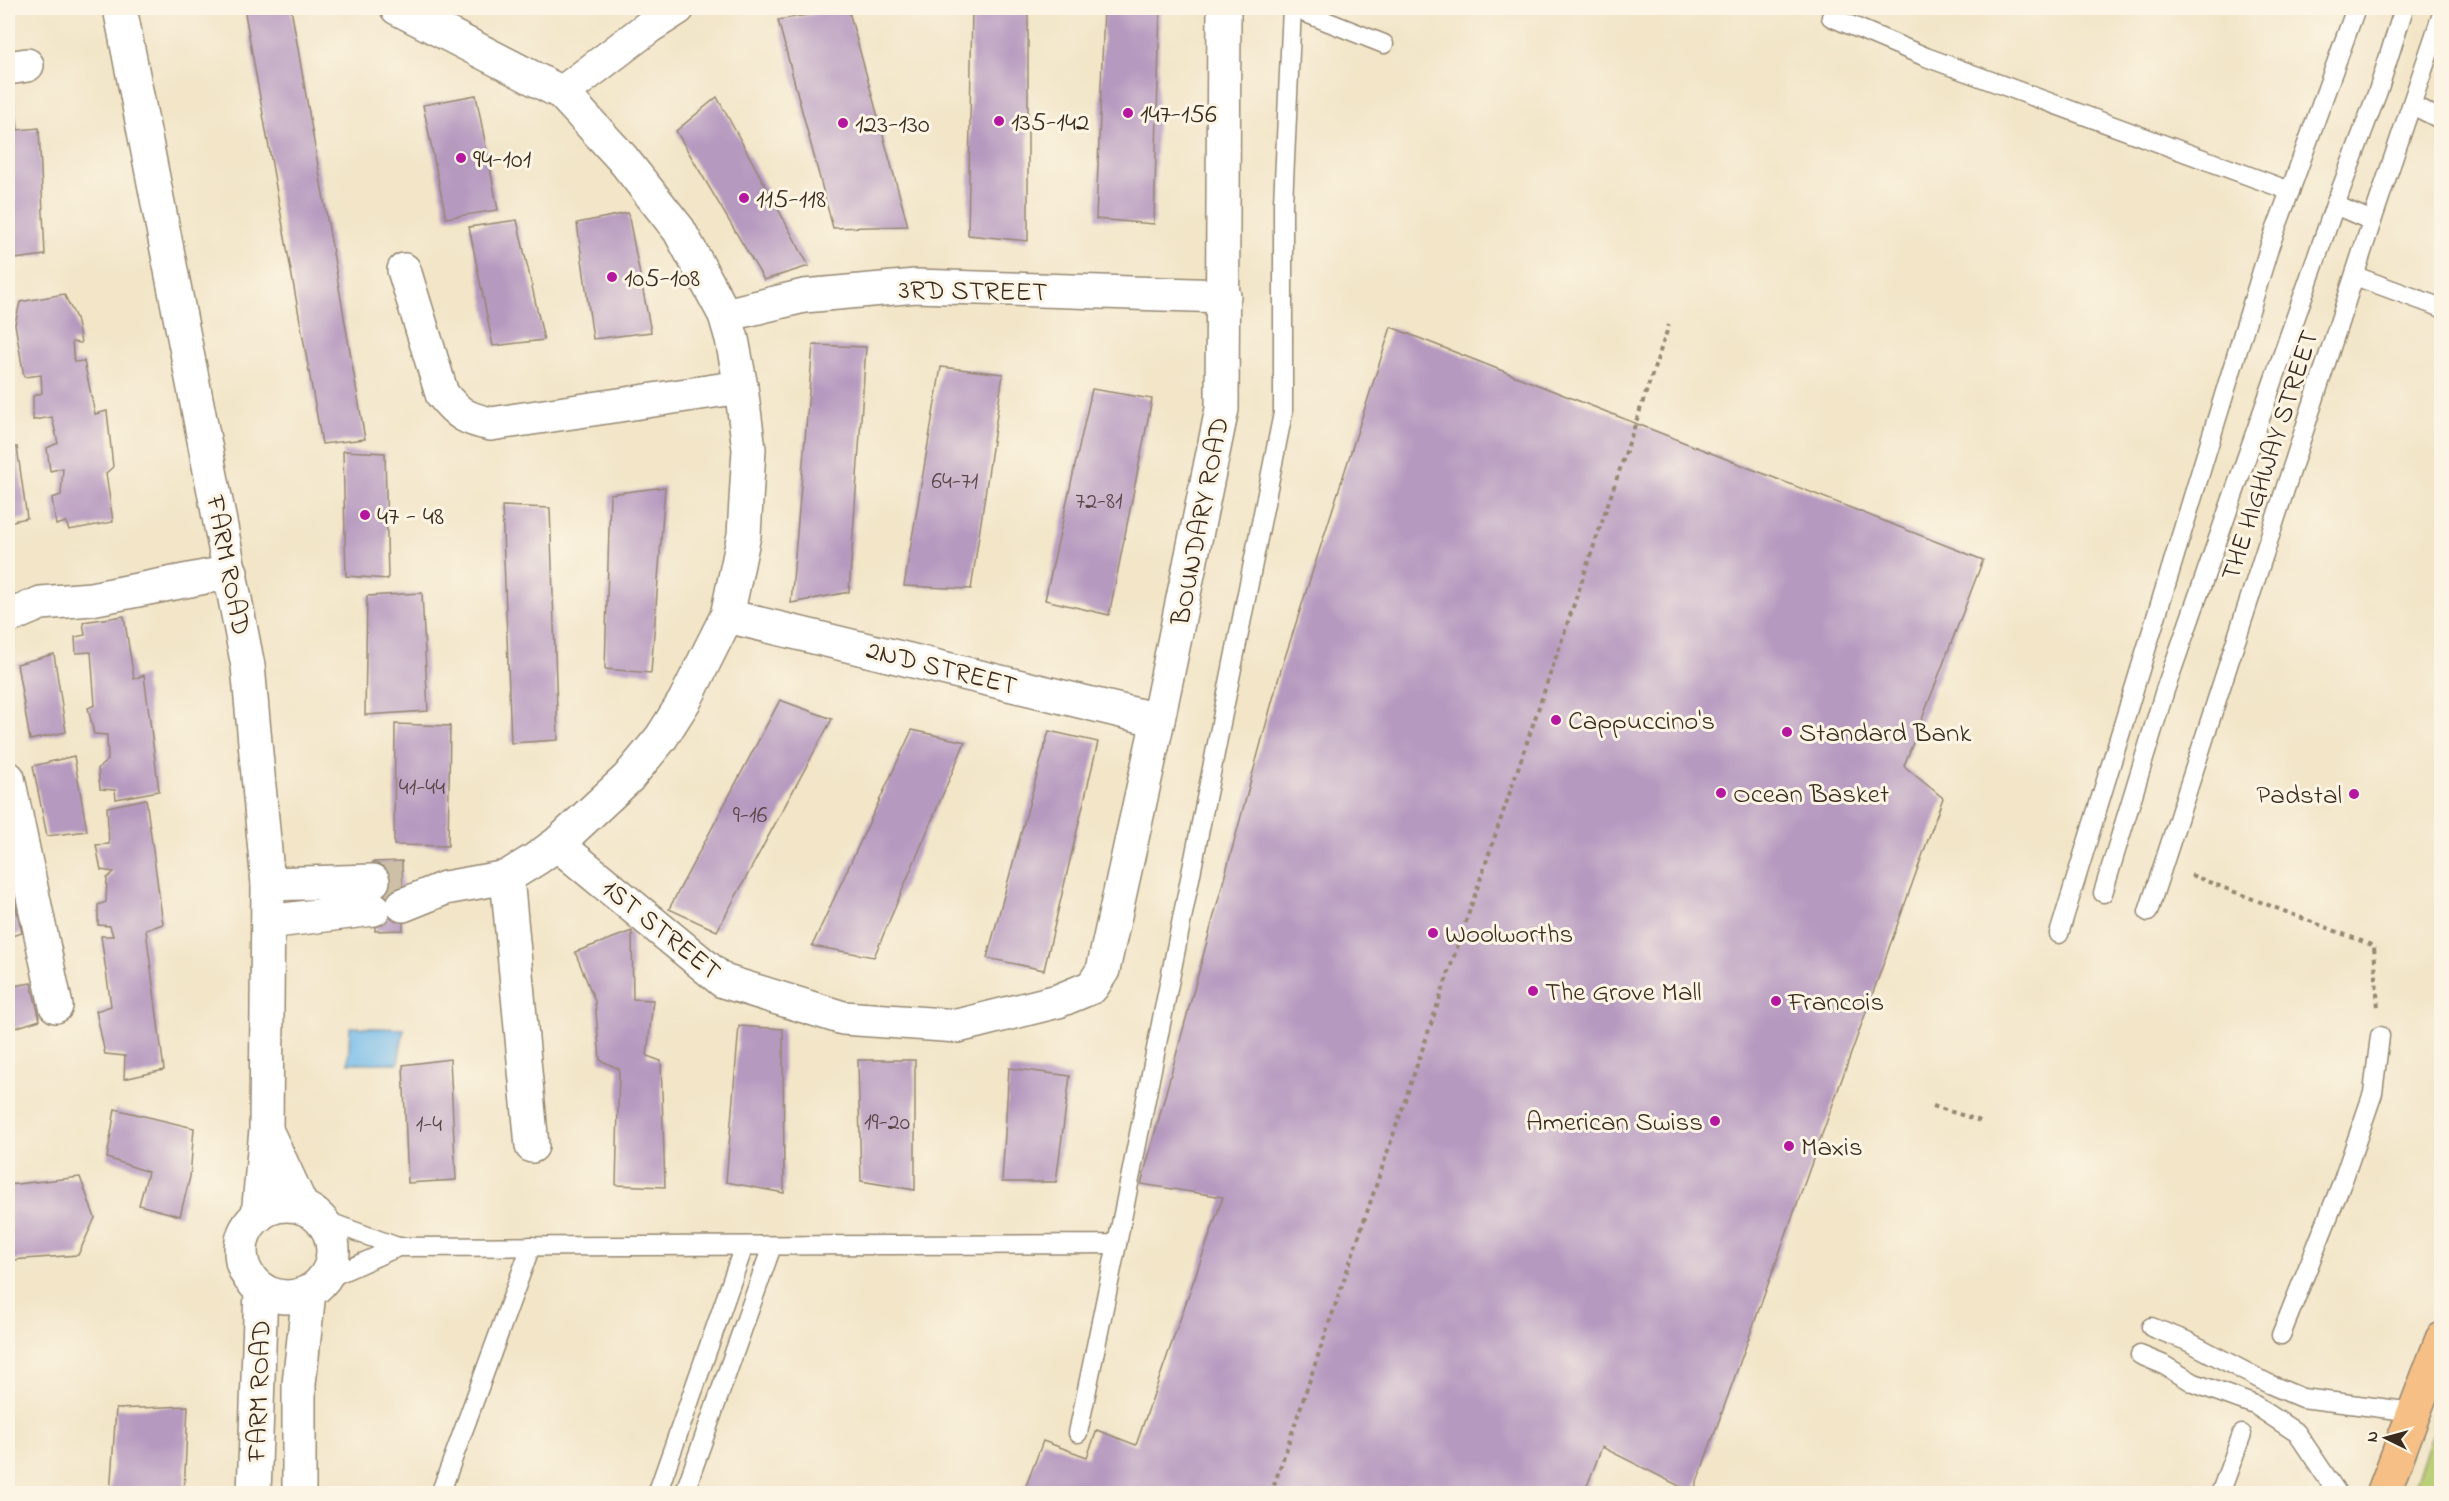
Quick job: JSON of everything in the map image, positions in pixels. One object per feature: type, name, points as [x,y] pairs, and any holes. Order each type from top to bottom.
[{"type":"main road","points":[[2382,1494],[2442,1339]]},
{"type":"street","name":"FARM ROAD","points":[[120,8],[248,666],[268,884],[266,1130],[258,1216]]},
{"type":"street","points":[[268,922],[378,894],[445,888],[507,877],[557,844],[628,778],[661,738],[685,700],[727,616],[744,535],[749,449],[732,339],[725,315],[679,230],[622,158],[562,93],[397,8]]},
{"type":"street","points":[[562,93],[678,8]]},
{"type":"street","name":"BOUNDARY ROAD","points":[[1058,1001],[1092,987],[1103,970],[1158,720],[1222,409],[1224,8]]},
{"type":"street","points":[[404,270],[442,394],[455,410],[469,419],[491,424],[741,387]]},
{"type":"street","name":"3RD STREET","points":[[725,315],[804,296],[916,286],[1224,296]]},
{"type":"street","points":[[8,617],[40,603],[91,599],[231,572]]},
{"type":"street","name":"2ND STREET","points":[[727,616],[1158,720]]},
{"type":"street","points":[[8,778],[56,1006]]},
{"type":"street","name":"1ST STREET","points":[[557,844],[723,981],[843,1018],[958,1026],[1058,1001]]},
{"type":"street","points":[[507,877],[532,1146]]},
{"type":"street","points":[[268,884],[378,894]]},
{"type":"street","name":"FARM ROAD","points":[[266,1130],[311,1213]]},
{"type":"street","points":[[292,1205],[311,1213],[327,1227],[333,1245],[332,1264],[316,1286],[284,1298],[261,1289],[247,1274],[241,1253],[245,1233],[258,1216],[274,1207],[292,1205]]},
{"type":"street","name":"FARM ROAD","points":[[299,1494],[299,1384],[316,1286]]},
{"type":"street","name":"FARM ROAD","points":[[254,1494],[261,1289]]},
{"type":"lane","points":[[1078,1433],[1283,413],[1283,203],[1293,8],[1384,44]]},
{"type":"lane","points":[[2059,934],[2270,245],[2356,8]]},
{"type":"lane","name":"THE HIGHWAY STREET","points":[[2103,893],[2165,690],[2335,205],[2378,91],[2404,8]]},
{"type":"lane","name":"THE HIGHWAY STREET","points":[[2148,912],[2372,221],[2442,15]]},
{"type":"lane","points":[[1831,17],[1926,57],[2289,191]]},
{"type":"lane","points":[[2412,105],[2442,120]]},
{"type":"lane","points":[[2335,205],[2372,221]]},
{"type":"lane","points":[[2355,276],[2442,308]]},
{"type":"lane","points":[[2282,1335],[2343,1180],[2373,1093],[2380,1036]]},
{"type":"lane","points":[[311,1213],[398,1247],[1117,1244]]},
{"type":"lane","points":[[440,1494],[531,1246]]},
{"type":"lane","points":[[657,1494],[744,1246]]},
{"type":"lane","points":[[684,1494],[772,1246]]},
{"type":"lane","points":[[316,1286],[398,1247]]},
{"type":"lane","points":[[2151,1327],[2187,1341],[2269,1384],[2302,1398],[2414,1412]]},
{"type":"lane","points":[[2140,1355],[2162,1364],[2194,1383],[2255,1405],[2297,1433],[2338,1494]]},
{"type":"lane","points":[[2220,1494],[2242,1434]]},
{"type":"path","points":[[1271,1494],[1669,325]]},
{"type":"path","points":[[2164,865],[2374,946],[2380,1036]]},
{"type":"path","points":[[1933,1106],[1984,1122]]},
{"type":"green space","points":[[2441,1412],[2441,1493],[2411,1493]]},
{"type":"water","points":[[350,1027],[404,1029],[398,1063],[348,1063]]},
{"type":"building","points":[[244,8],[291,8],[365,439],[322,444]]},
{"type":"building","name":"123-130","points":[[848,8],[908,226],[833,228],[778,20]]},
{"type":"building","name":"135-142","points":[[972,8],[1028,8],[1028,241],[968,235]]},
{"type":"building","name":"147-156","points":[[1104,8],[1160,8],[1154,224],[1096,219]]},
{"type":"building","points":[[13,92],[18,130],[39,128],[45,255],[8,260],[8,93]]},
{"type":"building","name":"94-101","points":[[476,95],[498,210],[446,218],[423,105]]},
{"type":"building","name":"115-118","points":[[717,97],[809,266],[764,280],[676,131]]},
{"type":"building","name":"105-108","points":[[628,213],[651,332],[593,339],[577,223]]},
{"type":"building","name":"94-101","points":[[517,220],[544,340],[493,346],[469,227]]},
{"type":"building","points":[[64,294],[76,318],[81,343],[72,342],[74,362],[84,361],[95,414],[107,411],[113,467],[106,473],[113,522],[69,530],[66,522],[56,525],[52,498],[61,495],[63,468],[50,471],[47,448],[58,443],[52,417],[33,420],[33,396],[42,393],[41,375],[24,377],[15,324],[20,302]]},
{"type":"building","name":"The Grove Mall","points":[[1391,327],[1983,560],[1904,766],[1943,798],[1693,1493],[1602,1447],[1584,1494],[1023,1494],[1043,1441],[1087,1457],[1097,1430],[1136,1445],[1223,1197],[1141,1184],[1280,673]]},
{"type":"building","points":[[813,345],[866,347],[849,592],[791,603]]},
{"type":"building","points":[[941,367],[1003,374],[971,589],[904,586]]},
{"type":"building","points":[[1092,389],[1152,399],[1109,615],[1045,600]]},
{"type":"building","points":[[17,447],[27,518],[8,522],[8,449]]},
{"type":"building","name":"47 - 48","points":[[343,451],[385,453],[388,579],[346,576]]},
{"type":"building","points":[[665,487],[651,673],[605,669],[610,494]]},
{"type":"building","points":[[502,506],[550,508],[558,740],[511,743]]},
{"type":"building","points":[[422,593],[428,711],[365,715],[367,596]]},
{"type":"building","points":[[124,616],[134,679],[144,675],[159,791],[116,799],[115,790],[100,789],[98,768],[108,760],[107,735],[94,734],[88,708],[95,705],[91,652],[76,653],[75,637],[85,635],[83,622]]},
{"type":"building","points":[[54,654],[66,732],[30,740],[17,664]]},
{"type":"building","points":[[780,700],[832,719],[717,931],[669,909]]},
{"type":"building","points":[[395,724],[450,726],[448,846],[394,845]]},
{"type":"building","points":[[912,730],[965,742],[874,957],[812,946]]},
{"type":"building","points":[[1049,731],[1098,742],[1044,970],[987,958]]},
{"type":"building","points":[[74,756],[87,831],[47,836],[33,766]]},
{"type":"building","points":[[146,799],[163,924],[146,930],[164,1070],[124,1079],[125,1056],[105,1054],[96,1011],[111,1006],[101,936],[113,936],[110,926],[98,925],[98,905],[106,902],[107,878],[114,872],[101,870],[96,845],[109,844],[107,807]]},
{"type":"building","points":[[402,861],[403,930],[375,931],[373,862]]},
{"type":"building","points":[[8,874],[22,933],[8,937]]},
{"type":"building","points":[[632,931],[633,999],[653,1000],[647,1056],[661,1061],[665,1187],[616,1185],[619,1069],[600,1060],[595,1001],[575,952]]},
{"type":"building","points":[[31,983],[40,1020],[8,1030],[8,987]]},
{"type":"building","points":[[739,1026],[783,1029],[784,1193],[726,1182]]},
{"type":"building","points":[[450,1059],[456,1180],[408,1183],[403,1065]]},
{"type":"building","points":[[858,1060],[915,1060],[915,1190],[861,1181]]},
{"type":"building","points":[[1009,1068],[1070,1076],[1056,1182],[1002,1182]]},
{"type":"building","points":[[115,1109],[194,1128],[190,1177],[180,1216],[139,1205],[148,1172],[107,1158]]},
{"type":"building","points":[[80,1177],[95,1218],[78,1255],[12,1260],[8,1304],[8,1185]]},
{"type":"building","points":[[188,1406],[184,1494],[110,1494],[116,1409]]},
{"type":"tunnel","points":[[373,881],[402,879]]},
{"type":"place","name":"147-156","points":[[1128,113]]},
{"type":"place","name":"135-142","points":[[999,121]]},
{"type":"place","name":"123-130","points":[[843,123]]},
{"type":"place","name":"94-101","points":[[461,158]]},
{"type":"place","name":"115-118","points":[[744,198]]},
{"type":"place","name":"105-108","points":[[612,277]]},
{"type":"place","name":"47 - 48","points":[[365,515]]},
{"type":"place","name":"Cappuccino's","points":[[1556,720]]},
{"type":"place","name":"Standard Bank","points":[[1787,732]]},
{"type":"place","name":"Ocean Basket","points":[[1721,793]]},
{"type":"place","name":"Padstal","points":[[2354,794]]},
{"type":"place","name":"Woolworths","points":[[1433,933]]},
{"type":"place","name":"The Grove Mall","points":[[1533,991]]},
{"type":"place","name":"Francois","points":[[1776,1001]]},
{"type":"place","name":"American Swiss","points":[[1715,1121]]},
{"type":"place","name":"Maxis","points":[[1789,1146]]}]
